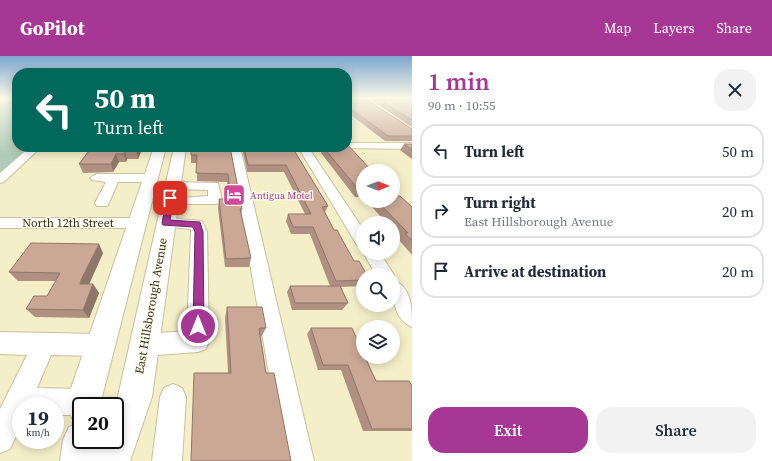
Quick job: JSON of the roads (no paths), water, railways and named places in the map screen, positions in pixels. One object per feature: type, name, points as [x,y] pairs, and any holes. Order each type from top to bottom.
[{"type":"main road","points":[[87,397],[100,345],[159,152]]},
{"type":"main road","name":"East Hillsborough Avenue","points":[[110,461],[135,397],[178,152]]},
{"type":"main road","points":[[137,223],[164,235]]},
{"type":"main road","points":[[80,461],[81,449]]},
{"type":"street","points":[[352,146],[412,146]]},
{"type":"street","points":[[0,179],[30,152]]},
{"type":"street","points":[[236,152],[299,461]]},
{"type":"street","points":[[306,152],[356,230]]},
{"type":"street","points":[[96,178],[151,178]]},
{"type":"street","points":[[102,203],[114,178]]},
{"type":"street","points":[[172,186],[214,186],[215,200],[187,201]]},
{"type":"street","name":"North 12th Street","points":[[0,223],[137,223]]},
{"type":"street","points":[[144,345],[198,341],[199,232],[197,224],[164,235]]},
{"type":"street","points":[[400,299],[412,317]]},
{"type":"street","points":[[0,343],[100,345]]},
{"type":"street","points":[[20,397],[44,344]]},
{"type":"street","points":[[167,461],[173,397]]},
{"type":"street","points":[[0,439],[12,414]]},
{"type":"place","name":"Antigua Motel","points":[[234,195]]}]
